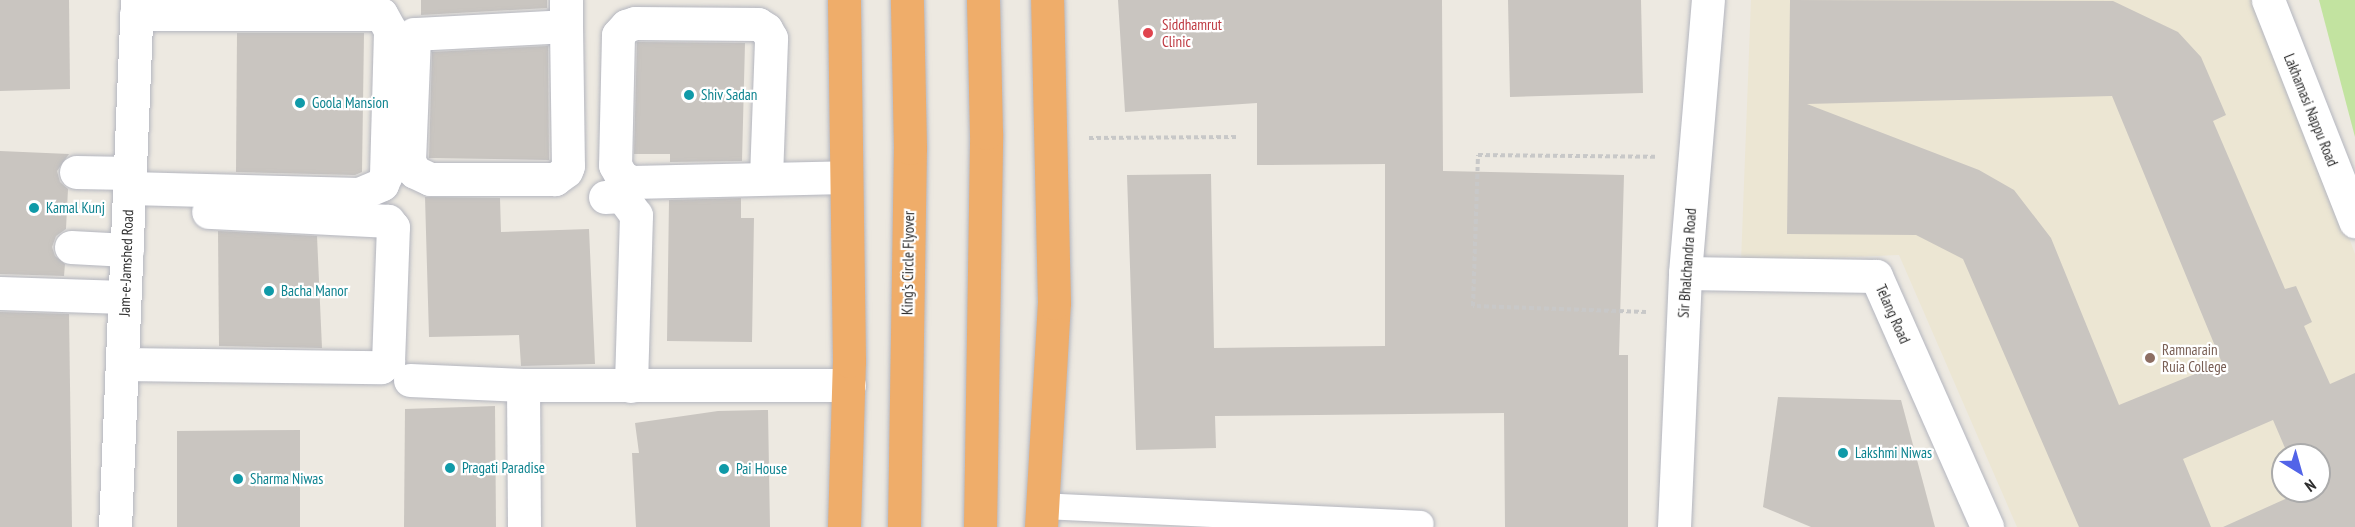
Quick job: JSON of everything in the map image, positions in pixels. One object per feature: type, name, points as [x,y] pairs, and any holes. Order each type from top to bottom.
[{"type":"highway","points":[[844,0],[849,385],[844,527]]},
{"type":"highway","name":"King's Circle Flyover","points":[[904,527],[910,148],[907,0]]},
{"type":"highway","points":[[980,527],[986,133],[983,0]]},
{"type":"highway","points":[[1041,516],[1054,303],[1047,0]]},
{"type":"street","name":"Sir Bhalchandra Road","points":[[1674,527],[1685,273],[1708,0]]},
{"type":"street","name":"Lakhamasi Nappu Road","points":[[2268,0],[2355,221]]},
{"type":"street","points":[[129,190],[359,194],[382,184],[386,175],[390,30],[381,14],[136,7]]},
{"type":"street","name":"Jam-e-Jamshed Road","points":[[115,527],[136,7]]},
{"type":"street","points":[[566,13],[566,171],[555,178],[544,179],[430,179],[416,172],[410,161],[414,34],[566,13]]},
{"type":"street","points":[[766,177],[771,38],[766,29],[758,24],[635,23],[626,26],[618,34],[615,165],[621,176],[631,182],[766,177],[846,177]]},
{"type":"street","points":[[76,172],[129,190],[388,221],[393,227],[391,355],[381,367],[122,364]]},
{"type":"street","points":[[605,197],[622,196],[636,216],[632,386]]},
{"type":"street","points":[[71,247],[127,249]]},
{"type":"street","name":"Telang Road","points":[[1685,273],[1876,276],[1987,527]]},
{"type":"street","points":[[0,293],[124,297]]},
{"type":"street","points":[[410,380],[523,385],[849,385]]},
{"type":"street","points":[[523,385],[524,527]]},
{"type":"lane","points":[[1041,516],[1421,524]]},
{"type":"path","points":[[1089,138],[1239,137]]},
{"type":"path","points":[[1683,315],[1473,306],[1478,155],[1695,159]]},
{"type":"shaded area","name":"Ramnarain Ruia College","points":[[1751,0],[2261,0],[2355,254],[2355,527],[2017,527],[1899,255],[1741,262]]},
{"type":"green space","points":[[2319,0],[2355,0],[2355,137]]},
{"type":"building","points":[[0,0],[69,0],[70,89],[0,91]]},
{"type":"building","points":[[421,0],[547,0],[547,8],[421,15]]},
{"type":"building","points":[[1118,0],[1442,0],[1443,171],[1624,175],[1619,355],[1628,355],[1628,527],[1505,527],[1504,413],[1215,416],[1216,448],[1136,450],[1127,175],[1211,174],[1214,348],[1385,346],[1385,164],[1257,165],[1257,103],[1125,112]]},
{"type":"building","points":[[1508,0],[1641,0],[1643,93],[1510,97]]},
{"type":"building","points":[[1790,0],[2113,1],[2178,32],[2201,57],[2226,115],[2213,121],[2285,289],[2296,286],[2312,322],[2304,326],[2330,384],[2355,373],[2355,527],[2223,527],[2276,503],[2331,503],[2331,443],[2283,443],[2273,420],[2183,459],[2211,527],[2079,527],[1963,259],[1916,235],[1787,234]],"holes":[[[2112,96],[2222,363],[2119,405],[2051,238],[2014,190],[1979,170],[1807,104]]]},
{"type":"building","name":"Goola Mansion","points":[[237,33],[364,33],[362,172],[355,175],[236,172]]},
{"type":"building","name":"Shiv Sadan","points":[[637,42],[745,43],[742,161],[670,162],[670,154],[634,154]]},
{"type":"building","points":[[548,46],[549,160],[429,158],[432,52]]},
{"type":"building","name":"Kamal Kunj","points":[[0,151],[69,154],[57,171],[60,182],[68,189],[66,229],[56,236],[52,247],[55,256],[65,264],[64,276],[0,274]]},
{"type":"building","points":[[425,197],[500,198],[501,232],[589,229],[595,364],[521,366],[519,335],[429,337]]},
{"type":"building","points":[[741,198],[741,218],[754,218],[752,342],[667,341],[669,200]]},
{"type":"building","name":"Bacha Manor","points":[[218,231],[317,236],[322,348],[219,346]]},
{"type":"building","points":[[0,312],[69,314],[72,527],[0,527]]},
{"type":"building","name":"Lakshmi Niwas","points":[[1778,397],[1901,400],[1935,527],[1811,527],[1763,507]]},
{"type":"building","name":"Pragati Paradise","points":[[495,406],[496,527],[404,527],[405,409]]},
{"type":"building","name":"Pai House","points":[[768,410],[770,527],[636,527],[632,453],[639,453],[635,423],[718,411]]},
{"type":"building","name":"Sharma Niwas","points":[[300,430],[300,527],[177,527],[177,431]]},
{"type":"place","name":"Siddhamrut Clinic","points":[[1148,33]]},
{"type":"place","name":"Shiv Sadan","points":[[689,95]]},
{"type":"place","name":"Goola Mansion","points":[[300,103]]},
{"type":"place","name":"Kamal Kunj","points":[[34,208]]},
{"type":"place","name":"Bacha Manor","points":[[269,291]]},
{"type":"place","name":"Ramnarain Ruia College","points":[[2150,358]]},
{"type":"place","name":"Lakshmi Niwas","points":[[1843,453]]},
{"type":"place","name":"Pragati Paradise","points":[[450,468]]},
{"type":"place","name":"Pai House","points":[[724,469]]},
{"type":"place","name":"Sharma Niwas","points":[[238,479]]}]
